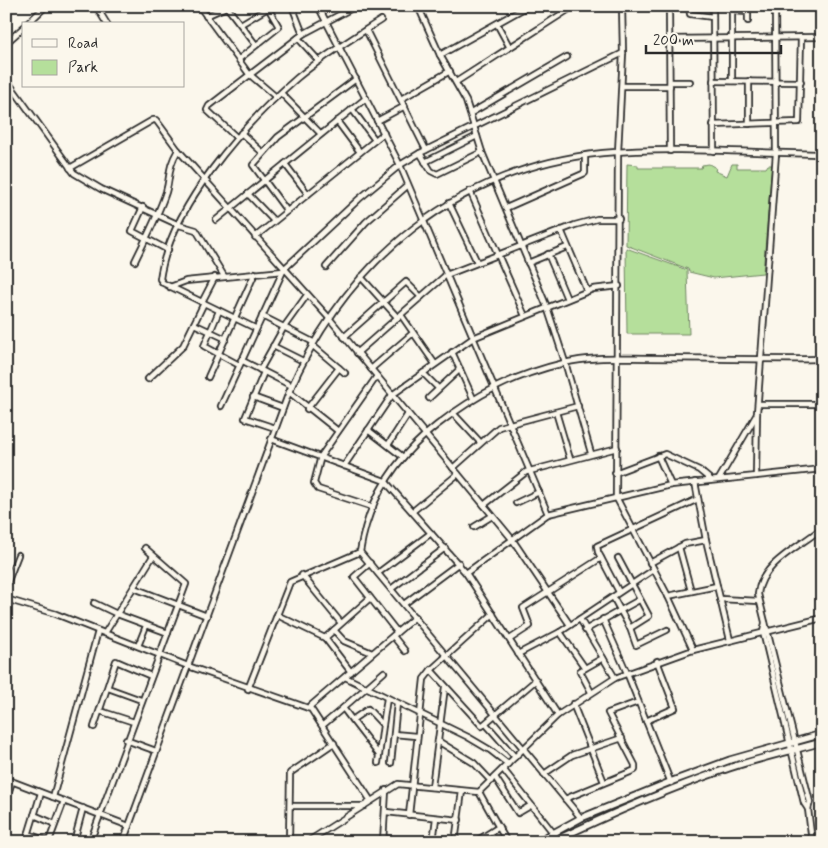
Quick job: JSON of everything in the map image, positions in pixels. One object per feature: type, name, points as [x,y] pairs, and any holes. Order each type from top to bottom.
[{"type":"main road","points":[[552,842],[556,836],[581,818],[597,811],[730,760],[822,734]]},
{"type":"main road","points":[[537,842],[713,774],[822,742]]},
{"type":"main road","points":[[730,760],[731,768]]},
{"type":"main road","points":[[711,767],[713,774]]},
{"type":"main road","points":[[597,811],[600,819]]},
{"type":"street","points":[[29,22],[46,6]]},
{"type":"street","points":[[96,6],[106,22]]},
{"type":"street","points":[[199,6],[249,74],[276,97]]},
{"type":"street","points":[[206,16],[228,6],[256,45]]},
{"type":"street","points":[[292,6],[303,34]]},
{"type":"street","points":[[318,6],[400,165],[407,186],[548,514]]},
{"type":"street","points":[[236,137],[207,109],[249,74],[303,34],[356,6]]},
{"type":"street","points":[[418,6],[440,55],[456,82],[470,113],[482,152],[546,307],[565,362],[591,453]]},
{"type":"street","points":[[440,55],[528,6]]},
{"type":"street","points":[[456,82],[565,8],[574,6]]},
{"type":"street","points":[[622,6],[623,52],[618,152],[619,286],[616,497],[668,596],[693,650]]},
{"type":"street","points":[[669,6],[670,151]]},
{"type":"street","points":[[689,6],[689,12],[693,15],[713,17]]},
{"type":"street","points":[[713,6],[714,151]]},
{"type":"street","points":[[756,476],[758,413],[776,153],[774,82],[775,6]]},
{"type":"street","points":[[239,59],[279,27],[269,7],[240,24]]},
{"type":"street","points":[[732,81],[732,9],[748,9],[748,21]]},
{"type":"street","points":[[256,328],[163,283],[160,279],[168,250],[187,207],[236,137],[276,97],[319,61],[381,20]]},
{"type":"street","points":[[497,24],[509,46]]},
{"type":"street","points":[[6,43],[22,29]]},
{"type":"street","points":[[366,30],[426,150]]},
{"type":"street","points":[[670,39],[822,36]]},
{"type":"street","points":[[713,125],[776,124],[800,121],[801,37]]},
{"type":"street","points":[[298,38],[319,61]]},
{"type":"street","points":[[221,406],[283,270],[342,214],[400,165],[426,150],[623,52]]},
{"type":"street","points":[[470,113],[567,57]]},
{"type":"street","points":[[401,99],[450,71]]},
{"type":"street","points":[[287,211],[265,180],[253,167],[262,152],[278,137],[356,78]]},
{"type":"street","points":[[6,79],[70,168],[88,182],[179,225],[192,228],[199,234],[224,276]]},
{"type":"street","points":[[713,81],[801,82]]},
{"type":"street","points":[[749,81],[750,124]]},
{"type":"street","points":[[622,86],[690,82]]},
{"type":"street","points":[[281,93],[321,134]]},
{"type":"street","points":[[216,220],[366,98]]},
{"type":"street","points":[[377,121],[405,106]]},
{"type":"street","points":[[352,109],[375,140]]},
{"type":"street","points":[[70,168],[156,120],[178,150],[254,237],[329,318],[512,539],[570,625]]},
{"type":"street","points":[[337,121],[360,152]]},
{"type":"street","points":[[241,133],[262,152]]},
{"type":"street","points":[[254,237],[384,133]]},
{"type":"street","points":[[425,162],[477,136]]},
{"type":"street","points":[[135,261],[157,214],[168,184],[169,167],[178,150]]},
{"type":"street","points":[[122,842],[289,392],[313,344],[329,318],[361,277],[402,237],[448,204],[494,180],[530,167],[585,156],[618,152],[714,151],[822,154]]},
{"type":"street","points":[[420,154],[431,171],[437,174],[482,152]]},
{"type":"street","points":[[506,208],[585,173],[585,156]]},
{"type":"street","points":[[285,164],[308,194]]},
{"type":"street","points":[[326,267],[366,222],[407,186]]},
{"type":"street","points":[[470,191],[525,316]]},
{"type":"street","points":[[248,194],[274,221]]},
{"type":"street","points":[[448,204],[477,262]]},
{"type":"street","points":[[143,207],[132,230],[168,250]]},
{"type":"street","points":[[357,353],[446,275],[498,253],[561,230],[597,219],[619,219]]},
{"type":"street","points":[[561,230],[587,292]]},
{"type":"street","points":[[528,263],[567,247]]},
{"type":"street","points":[[548,254],[567,299]]},
{"type":"street","points":[[170,287],[186,281],[283,270]]},
{"type":"street","points":[[208,376],[255,273]]},
{"type":"street","points":[[148,379],[183,346],[215,277]]},
{"type":"street","points":[[361,277],[400,317],[435,364]]},
{"type":"street","points":[[344,337],[406,282],[421,297]]},
{"type":"street","points":[[344,466],[392,395],[472,338],[600,287],[619,286]]},
{"type":"street","points":[[275,428],[245,418],[273,346],[307,295]]},
{"type":"street","points":[[220,311],[209,331],[204,346],[218,355],[262,371],[292,386]]},
{"type":"street","points":[[262,316],[313,344],[345,373]]},
{"type":"street","points":[[194,324],[226,339]]},
{"type":"street","points":[[371,370],[413,333]]},
{"type":"street","points":[[273,346],[304,361]]},
{"type":"street","points":[[452,352],[473,398]]},
{"type":"street","points":[[360,552],[373,506],[385,481],[403,457],[425,435],[453,413],[473,398],[494,386],[565,362],[618,358],[822,360]]},
{"type":"street","points":[[307,409],[339,368]]},
{"type":"street","points":[[429,398],[460,370]]},
{"type":"street","points":[[423,373],[438,388]]},
{"type":"street","points":[[373,506],[316,486],[314,479],[321,456],[377,376]]},
{"type":"street","points":[[289,392],[307,409],[338,431]]},
{"type":"street","points":[[254,397],[283,408]]},
{"type":"street","points":[[759,404],[804,403],[822,406]]},
{"type":"street","points":[[453,468],[496,429],[578,406]]},
{"type":"street","points":[[556,412],[570,459]]},
{"type":"street","points":[[453,413],[480,442]]},
{"type":"street","points":[[719,479],[758,413]]},
{"type":"street","points":[[388,445],[408,414]]},
{"type":"street","points":[[368,430],[403,457]]},
{"type":"street","points":[[271,440],[321,456],[385,481],[466,573],[558,716]]},
{"type":"street","points":[[484,505],[510,483],[530,471],[591,453],[617,448]]},
{"type":"street","points":[[616,472],[658,456],[668,455],[699,470],[711,480]]},
{"type":"street","points":[[658,456],[671,486]]},
{"type":"street","points":[[466,573],[548,514],[671,486],[822,468]]},
{"type":"street","points":[[412,511],[458,474]]},
{"type":"street","points":[[695,482],[706,540],[730,640]]},
{"type":"street","points":[[516,503],[538,492]]},
{"type":"street","points":[[619,592],[601,558],[597,546],[698,499]]},
{"type":"street","points":[[474,527],[492,516]]},
{"type":"street","points":[[812,842],[808,791],[794,742],[786,697],[769,630],[765,623],[759,600],[760,585],[766,573],[822,528]]},
{"type":"street","points":[[378,573],[431,533]]},
{"type":"street","points":[[650,563],[679,547],[706,540]]},
{"type":"street","points":[[679,547],[691,591]]},
{"type":"street","points":[[90,842],[126,740],[186,584],[145,548]]},
{"type":"street","points":[[391,588],[445,548]]},
{"type":"street","points":[[360,552],[581,818]]},
{"type":"street","points":[[248,689],[290,582],[302,575],[360,552]]},
{"type":"street","points":[[6,586],[18,556]]},
{"type":"street","points":[[105,633],[152,556]]},
{"type":"street","points":[[510,640],[530,626],[522,608],[601,558]]},
{"type":"street","points":[[618,558],[630,585],[648,617],[630,628]]},
{"type":"street","points":[[370,563],[354,577],[398,632]]},
{"type":"street","points":[[404,604],[459,564]]},
{"type":"street","points":[[518,654],[560,632],[653,570]]},
{"type":"street","points":[[302,575],[342,623]]},
{"type":"street","points":[[668,596],[717,586]]},
{"type":"street","points":[[134,588],[207,616]]},
{"type":"street","points":[[613,597],[630,628],[637,646],[667,630]]},
{"type":"street","points":[[325,638],[370,598]]},
{"type":"street","points":[[6,599],[56,614],[248,689],[308,708],[323,725],[371,801]]},
{"type":"street","points":[[720,599],[759,600]]},
{"type":"street","points":[[585,630],[639,600]]},
{"type":"street","points":[[94,603],[146,626],[168,633]]},
{"type":"street","points":[[409,815],[410,784],[424,679],[430,670],[446,655],[494,614]]},
{"type":"street","points":[[277,615],[325,638],[351,672]]},
{"type":"street","points":[[308,708],[414,617]]},
{"type":"street","points":[[307,842],[398,784],[479,792],[558,716],[591,692],[615,678],[657,661],[693,650],[822,618]]},
{"type":"street","points":[[580,619],[615,678]]},
{"type":"street","points":[[603,620],[627,673],[673,789]]},
{"type":"street","points":[[765,623],[762,632],[779,698],[794,742]]},
{"type":"street","points":[[138,646],[146,626]]},
{"type":"street","points":[[334,630],[344,641],[372,654]]},
{"type":"street","points":[[53,797],[98,631]]},
{"type":"street","points":[[560,632],[585,668]]},
{"type":"street","points":[[393,636],[405,651]]},
{"type":"street","points":[[591,692],[580,672],[603,658]]},
{"type":"street","points":[[94,727],[116,661],[151,676]]},
{"type":"street","points":[[646,721],[675,708],[657,661]]},
{"type":"street","points":[[430,670],[480,726],[496,716],[536,680]]},
{"type":"street","points":[[323,725],[384,672]]},
{"type":"street","points":[[345,677],[441,723],[490,750],[508,764]]},
{"type":"street","points":[[432,787],[445,687]]},
{"type":"street","points":[[108,688],[142,700]]},
{"type":"street","points":[[779,698],[786,697]]},
{"type":"street","points":[[378,763],[387,698]]},
{"type":"street","points":[[565,799],[635,770],[636,764],[608,713],[638,702]]},
{"type":"street","points":[[391,763],[397,703]]},
{"type":"street","points":[[573,704],[604,782]]},
{"type":"street","points":[[343,708],[379,756]]},
{"type":"street","points":[[352,720],[369,709],[383,725]]},
{"type":"street","points":[[100,711],[134,722]]},
{"type":"street","points":[[486,724],[515,757]]},
{"type":"street","points":[[394,734],[416,736]]},
{"type":"street","points":[[544,774],[568,758],[622,738]]},
{"type":"street","points":[[126,740],[156,751]]},
{"type":"street","points":[[438,741],[474,763],[491,781]]},
{"type":"street","points":[[289,842],[289,776],[291,771],[334,743]]},
{"type":"street","points":[[796,750],[804,803],[808,809]]},
{"type":"street","points":[[503,770],[556,836]]},
{"type":"street","points":[[495,777],[518,813],[530,806]]},
{"type":"street","points":[[6,779],[100,813],[129,826]]},
{"type":"street","points":[[6,799],[12,782]]},
{"type":"street","points":[[386,790],[383,840],[406,842]]},
{"type":"street","points":[[455,842],[462,791]]},
{"type":"street","points":[[802,792],[808,791]]},
{"type":"street","points":[[479,792],[507,842]]},
{"type":"street","points":[[26,842],[42,793]]},
{"type":"street","points":[[28,834],[49,842],[64,801]]},
{"type":"street","points":[[290,806],[364,806]]},
{"type":"street","points":[[74,842],[82,808]]},
{"type":"street","points":[[386,812],[459,820]]},
{"type":"street","points":[[34,815],[55,824]]},
{"type":"street","points":[[433,842],[436,818]]},
{"type":"street","points":[[475,842],[499,827]]},
{"type":"green space","points":[[627,164],[638,165],[638,168],[701,168],[702,165],[709,164],[716,168],[715,171],[727,176],[732,164],[737,164],[737,168],[766,168],[768,165],[772,165],[763,273],[714,278],[689,272],[688,269],[626,245]]},
{"type":"green space","points":[[626,248],[687,270],[689,334],[627,334]]}]
